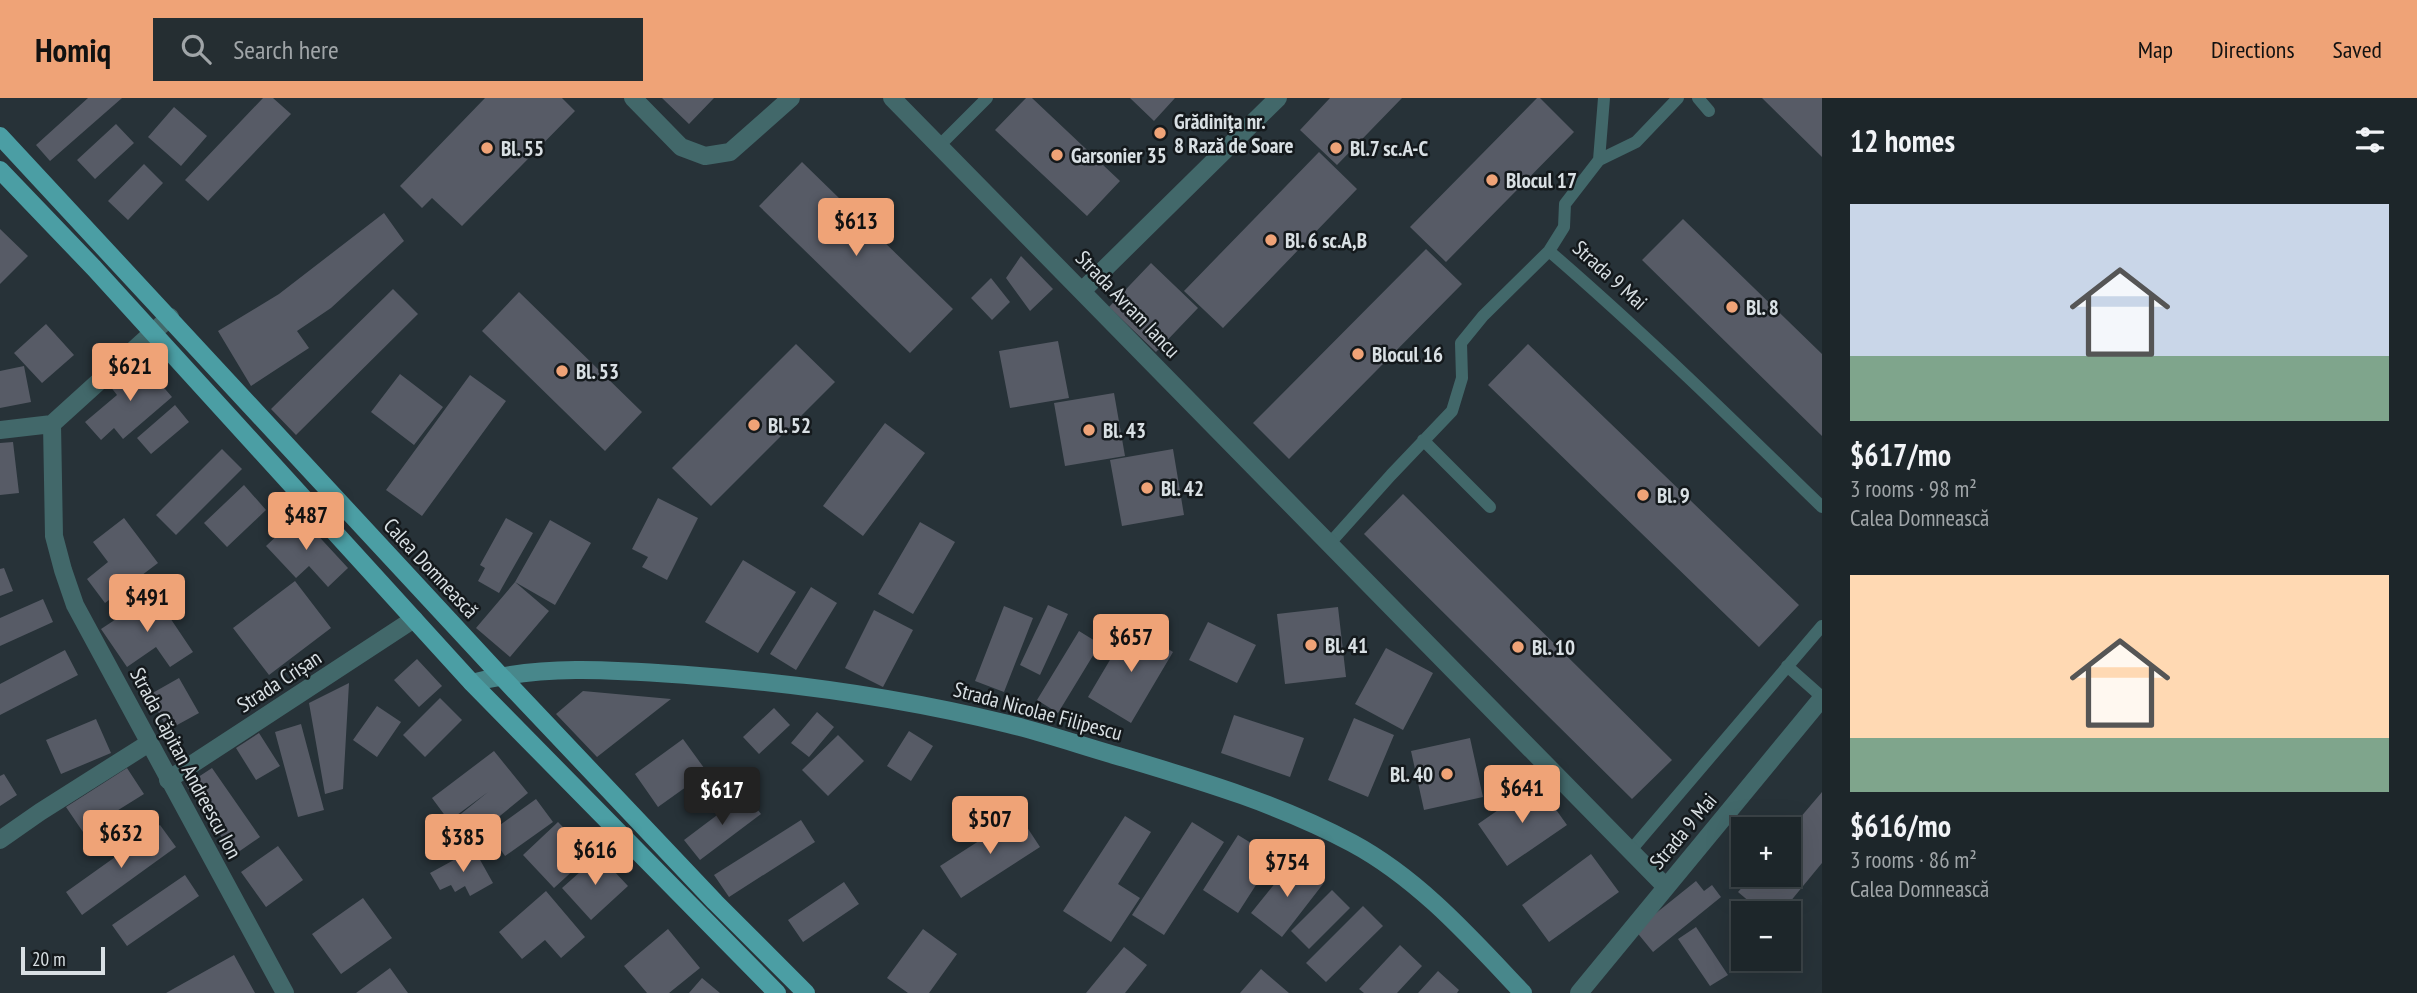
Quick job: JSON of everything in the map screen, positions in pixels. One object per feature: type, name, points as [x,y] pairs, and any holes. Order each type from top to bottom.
[{"type":"main road","name":"Calea Domnească","points":[[0,136],[499,675],[723,911],[806,993]]},
{"type":"main road","points":[[0,170],[472,682],[777,993]]},
{"type":"street","points":[[633,98],[681,147],[705,156],[730,152],[791,98]]},
{"type":"street","name":"Strada Avram Iancu","points":[[892,98],[1666,887]]},
{"type":"street","points":[[1083,290],[1278,98]]},
{"type":"street","points":[[0,430],[52,424],[170,317]]},
{"type":"street","name":"Strada Căpitan Andreescu Ion","points":[[52,424],[54,536],[75,605],[285,993]]},
{"type":"street","name":"Strada Crișan","points":[[168,780],[414,619]]},
{"type":"street","name":"Strada Nicolae Filipescu","points":[[472,682],[499,675],[563,670],[624,670],[765,681],[885,698],[1011,725],[1200,781],[1274,807],[1352,844],[1391,867],[1429,897],[1523,993]]},
{"type":"street","name":"Strada 9 Mai","points":[[1579,993],[1822,698]]},
{"type":"street","points":[[0,840],[149,743]]},
{"type":"lane","points":[[939,146],[987,98]]},
{"type":"lane","points":[[1600,160],[1604,98]]},
{"type":"lane","points":[[1330,543],[1452,411],[1462,378],[1461,343],[1483,316],[1549,251],[1564,227],[1565,204],[1600,160],[1636,142],[1678,98]]},
{"type":"lane","points":[[1698,98],[1709,111]]},
{"type":"lane","name":"Strada 9 Mai","points":[[1549,251],[1713,401],[1822,507]]},
{"type":"lane","points":[[1423,440],[1490,507]]},
{"type":"lane","name":"Strada 9 Mai","points":[[1630,850],[1822,626]]},
{"type":"lane","name":"Strada 9 Mai","points":[[1787,666],[1822,698]]},
{"type":"building","points":[[88,98],[122,98],[50,161],[36,145]]},
{"type":"building","points":[[263,98],[273,98],[291,114],[208,201],[185,180]]},
{"type":"building","name":"Bl. 55","points":[[485,98],[562,98],[575,111],[462,226],[432,198],[422,208],[400,186]]},
{"type":"building","points":[[662,98],[714,98],[689,124]]},
{"type":"building","name":"Garsonier 35","points":[[1026,98],[1032,98],[1120,181],[1087,216],[995,130]]},
{"type":"building","points":[[1130,98],[1175,98],[1154,121]]},
{"type":"building","name":"Bl.7 sc.A-C","points":[[1330,98],[1402,98],[1337,165],[1300,130]]},
{"type":"building","name":"Blocul 17","points":[[1537,98],[1574,132],[1446,262],[1410,227]]},
{"type":"building","points":[[1762,98],[1822,98],[1822,157]]},
{"type":"building","points":[[174,107],[207,136],[181,166],[148,137]]},
{"type":"building","points":[[116,124],[134,143],[95,179],[77,160]]},
{"type":"building","name":"Bl. 6 sc.A,B","points":[[1319,152],[1357,189],[1223,328],[1184,291]]},
{"type":"building","points":[[802,162],[953,309],[910,353],[759,206]]},
{"type":"building","points":[[144,164],[163,183],[128,220],[108,201]]},
{"type":"building","points":[[384,213],[404,241],[331,308],[297,331],[309,348],[251,386],[218,331],[279,294]]},
{"type":"building","name":"Bl. 8","points":[[1683,219],[1822,354],[1822,436],[1642,260]]},
{"type":"building","points":[[0,229],[28,256],[0,284]]},
{"type":"building","name":"Blocul 16","points":[[1426,249],[1462,284],[1289,459],[1253,423]]},
{"type":"building","points":[[1021,256],[1053,289],[1030,311],[1006,278]]},
{"type":"building","points":[[1151,263],[1198,308],[1156,352],[1109,307]]},
{"type":"building","points":[[991,278],[1010,302],[992,320],[971,298]]},
{"type":"building","points":[[393,289],[418,314],[296,435],[271,409]]},
{"type":"building","name":"Bl. 53","points":[[519,292],[642,412],[605,451],[482,331]]},
{"type":"building","points":[[46,324],[74,355],[42,383],[14,353]]},
{"type":"building","points":[[1058,341],[1069,398],[1010,408],[999,351]]},
{"type":"building","name":"Bl. 52","points":[[796,344],[835,382],[711,506],[672,468]]},
{"type":"building","name":"Bl. 9","points":[[1528,344],[1799,605],[1759,647],[1488,385]]},
{"type":"building","points":[[140,360],[172,397],[123,439],[114,428],[101,440],[85,422],[117,395],[110,386]]},
{"type":"building","points":[[24,366],[31,402],[0,408],[0,371]]},
{"type":"building","points":[[400,374],[443,407],[414,445],[371,412]]},
{"type":"building","points":[[470,375],[506,401],[422,516],[386,490]]},
{"type":"building","name":"Bl. 43","points":[[1114,393],[1125,456],[1065,466],[1054,403]]},
{"type":"building","points":[[175,405],[189,422],[151,454],[137,438]]},
{"type":"building","points":[[885,423],[925,453],[863,536],[823,506]]},
{"type":"building","points":[[13,442],[19,493],[0,495],[0,443]]},
{"type":"building","points":[[222,449],[242,469],[176,535],[156,515]]},
{"type":"building","name":"Bl. 42","points":[[1173,449],[1184,515],[1122,526],[1110,460]]},
{"type":"building","points":[[244,485],[266,510],[227,547],[204,523]]},
{"type":"building","name":"Bl. 10","points":[[1403,494],[1672,760],[1632,799],[1364,534]]},
{"type":"building","points":[[658,498],[698,518],[667,580],[642,567],[648,557],[632,549]]},
{"type":"building","points":[[299,515],[348,568],[328,587],[309,566],[296,578],[266,546]]},
{"type":"building","points":[[124,518],[158,563],[105,603],[87,579],[108,562],[93,542]]},
{"type":"building","points":[[506,518],[533,533],[499,593],[478,581],[485,568],[480,565]]},
{"type":"building","points":[[550,520],[591,543],[555,605],[515,582]]},
{"type":"building","points":[[920,522],[955,542],[913,614],[878,594]]},
{"type":"building","points":[[743,560],[796,592],[758,653],[705,622]]},
{"type":"building","points":[[4,568],[13,591],[0,596],[0,569]]},
{"type":"building","points":[[295,581],[331,628],[269,675],[233,628]]},
{"type":"building","points":[[515,582],[549,611],[510,657],[476,628]]},
{"type":"building","points":[[811,587],[837,603],[796,670],[770,654]]},
{"type":"building","points":[[154,594],[193,652],[170,667],[156,647],[127,667],[101,629]]},
{"type":"building","points":[[43,599],[53,622],[0,646],[0,618]]},
{"type":"building","points":[[1048,605],[1068,614],[1040,675],[1020,665]]},
{"type":"building","points":[[1004,606],[1033,618],[1004,692],[975,681]]},
{"type":"building","name":"Bl. 41","points":[[1338,607],[1346,677],[1285,684],[1277,614]]},
{"type":"building","points":[[874,610],[913,630],[883,687],[845,668]]},
{"type":"building","points":[[1208,622],[1256,645],[1237,683],[1189,660]]},
{"type":"building","points":[[1130,626],[1173,652],[1131,723],[1088,697]]},
{"type":"building","points":[[1079,631],[1100,644],[1058,713],[1037,700]]},
{"type":"building","points":[[1386,648],[1433,673],[1403,730],[1355,704]]},
{"type":"building","points":[[65,650],[78,675],[0,715],[0,684]]},
{"type":"building","points":[[417,659],[442,686],[419,707],[394,680]]},
{"type":"building","points":[[179,678],[199,713],[168,730],[149,695]]},
{"type":"building","points":[[349,683],[343,789],[325,794],[309,703]]},
{"type":"building","points":[[583,691],[671,699],[597,757],[556,714]]},
{"type":"building","points":[[440,698],[462,720],[425,757],[403,735]]},
{"type":"building","points":[[377,706],[401,722],[377,757],[353,740]]},
{"type":"building","points":[[774,708],[790,725],[759,754],[743,737]]},
{"type":"building","points":[[817,712],[834,727],[809,757],[791,743]]},
{"type":"building","points":[[1234,715],[1304,738],[1290,777],[1221,753]]},
{"type":"building","points":[[1354,718],[1394,735],[1368,797],[1328,780]]},
{"type":"building","points":[[96,719],[111,753],[61,774],[46,740]]},
{"type":"building","points":[[301,724],[324,810],[298,817],[275,732]]},
{"type":"building","points":[[909,731],[933,746],[911,781],[887,766]]},
{"type":"building","points":[[259,733],[280,766],[256,780],[236,748]]},
{"type":"building","points":[[838,735],[864,761],[828,796],[802,770]]},
{"type":"building","name":"Bl. 40","points":[[1470,738],[1483,797],[1424,810],[1411,751]]},
{"type":"building","points":[[683,739],[707,772],[658,807],[635,774]]},
{"type":"building","points":[[494,751],[528,793],[458,850],[441,830],[488,792],[449,821],[432,798]]},
{"type":"building","points":[[127,768],[144,794],[83,832],[66,807]]},
{"type":"building","points":[[212,768],[260,837],[234,855],[186,785]]},
{"type":"building","points":[[4,774],[17,795],[0,806],[0,776]]},
{"type":"building","points":[[1537,783],[1567,825],[1507,866],[1478,824]]},
{"type":"building","points":[[1822,792],[1822,863],[1791,901],[1749,901],[1738,892],[1742,887],[1801,887],[1801,817]]},
{"type":"building","points":[[745,794],[761,814],[700,860],[684,840]]},
{"type":"building","points":[[536,799],[553,822],[505,856],[489,833]]},
{"type":"building","points":[[1019,815],[1040,847],[961,898],[940,866]]},
{"type":"building","points":[[1125,816],[1151,832],[1118,884],[1140,898],[1111,942],[1063,911]]},
{"type":"building","points":[[801,820],[815,842],[729,897],[714,875]]},
{"type":"building","points":[[558,822],[590,855],[554,888],[523,855]]},
{"type":"building","points":[[1192,822],[1224,842],[1164,935],[1132,915]]},
{"type":"building","points":[[160,825],[176,847],[82,915],[66,892]]},
{"type":"building","points":[[1238,835],[1274,857],[1238,913],[1203,890]]},
{"type":"building","points":[[278,846],[303,880],[266,907],[241,872]]},
{"type":"building","points":[[474,849],[493,883],[470,896],[465,886],[455,892],[451,885],[440,890],[430,873]]},
{"type":"building","points":[[1591,854],[1619,892],[1549,942],[1522,905]]},
{"type":"building","points":[[599,855],[628,886],[591,920],[562,888]]},
{"type":"building","points":[[1293,861],[1323,884],[1282,937],[1251,913]]},
{"type":"building","points":[[185,875],[199,896],[127,946],[112,925]]},
{"type":"building","points":[[1696,881],[1704,891],[1712,885],[1721,897],[1653,952],[1635,930]]},
{"type":"building","points":[[844,882],[859,904],[803,942],[788,920]]},
{"type":"building","points":[[1332,890],[1350,908],[1309,949],[1291,931]]},
{"type":"building","points":[[546,891],[585,937],[561,958],[545,940],[522,959],[499,932]]},
{"type":"building","points":[[363,898],[392,938],[341,974],[312,934]]},
{"type":"building","points":[[1363,906],[1383,926],[1326,982],[1306,963]]},
{"type":"building","points":[[1696,927],[1728,975],[1710,986],[1678,939]]},
{"type":"building","points":[[668,929],[700,968],[669,993],[647,993],[624,966]]},
{"type":"building","points":[[923,929],[957,954],[929,993],[908,993],[887,978]]},
{"type":"building","points":[[1400,945],[1422,966],[1397,993],[1364,993],[1359,989]]},
{"type":"building","points":[[1124,947],[1147,965],[1125,993],[1086,993]]},
{"type":"building","points":[[234,955],[255,993],[166,993]]},
{"type":"building","points":[[390,968],[408,993],[356,993]]},
{"type":"building","points":[[1261,969],[1289,993],[1240,993]]},
{"type":"building","points":[[1438,971],[1459,990],[1457,993],[1418,993]]},
{"type":"building","points":[[702,978],[720,993],[689,993]]},
{"type":"place","name":"Grădiniţa nr. 8 Rază de Soare","points":[[1160,133]]},
{"type":"place","name":"Bl. 55","points":[[487,148]]},
{"type":"place","name":"Bl.7 sc.A-C","points":[[1336,148]]},
{"type":"place","name":"Garsonier 35","points":[[1057,155]]},
{"type":"place","name":"Blocul 17","points":[[1492,180]]},
{"type":"place","name":"Bl. 6 sc.A,B","points":[[1271,240]]},
{"type":"place","name":"Bl. 8","points":[[1732,307]]},
{"type":"place","name":"Blocul 16","points":[[1358,354]]},
{"type":"place","name":"Bl. 53","points":[[562,371]]},
{"type":"place","name":"Bl. 52","points":[[754,425]]},
{"type":"place","name":"Bl. 43","points":[[1089,430]]},
{"type":"place","name":"Bl. 42","points":[[1147,488]]},
{"type":"place","name":"Bl. 9","points":[[1643,495]]},
{"type":"place","name":"Bl. 41","points":[[1311,645]]},
{"type":"place","name":"Bl. 10","points":[[1518,647]]},
{"type":"place","name":"Bl. 40","points":[[1447,774]]}]
